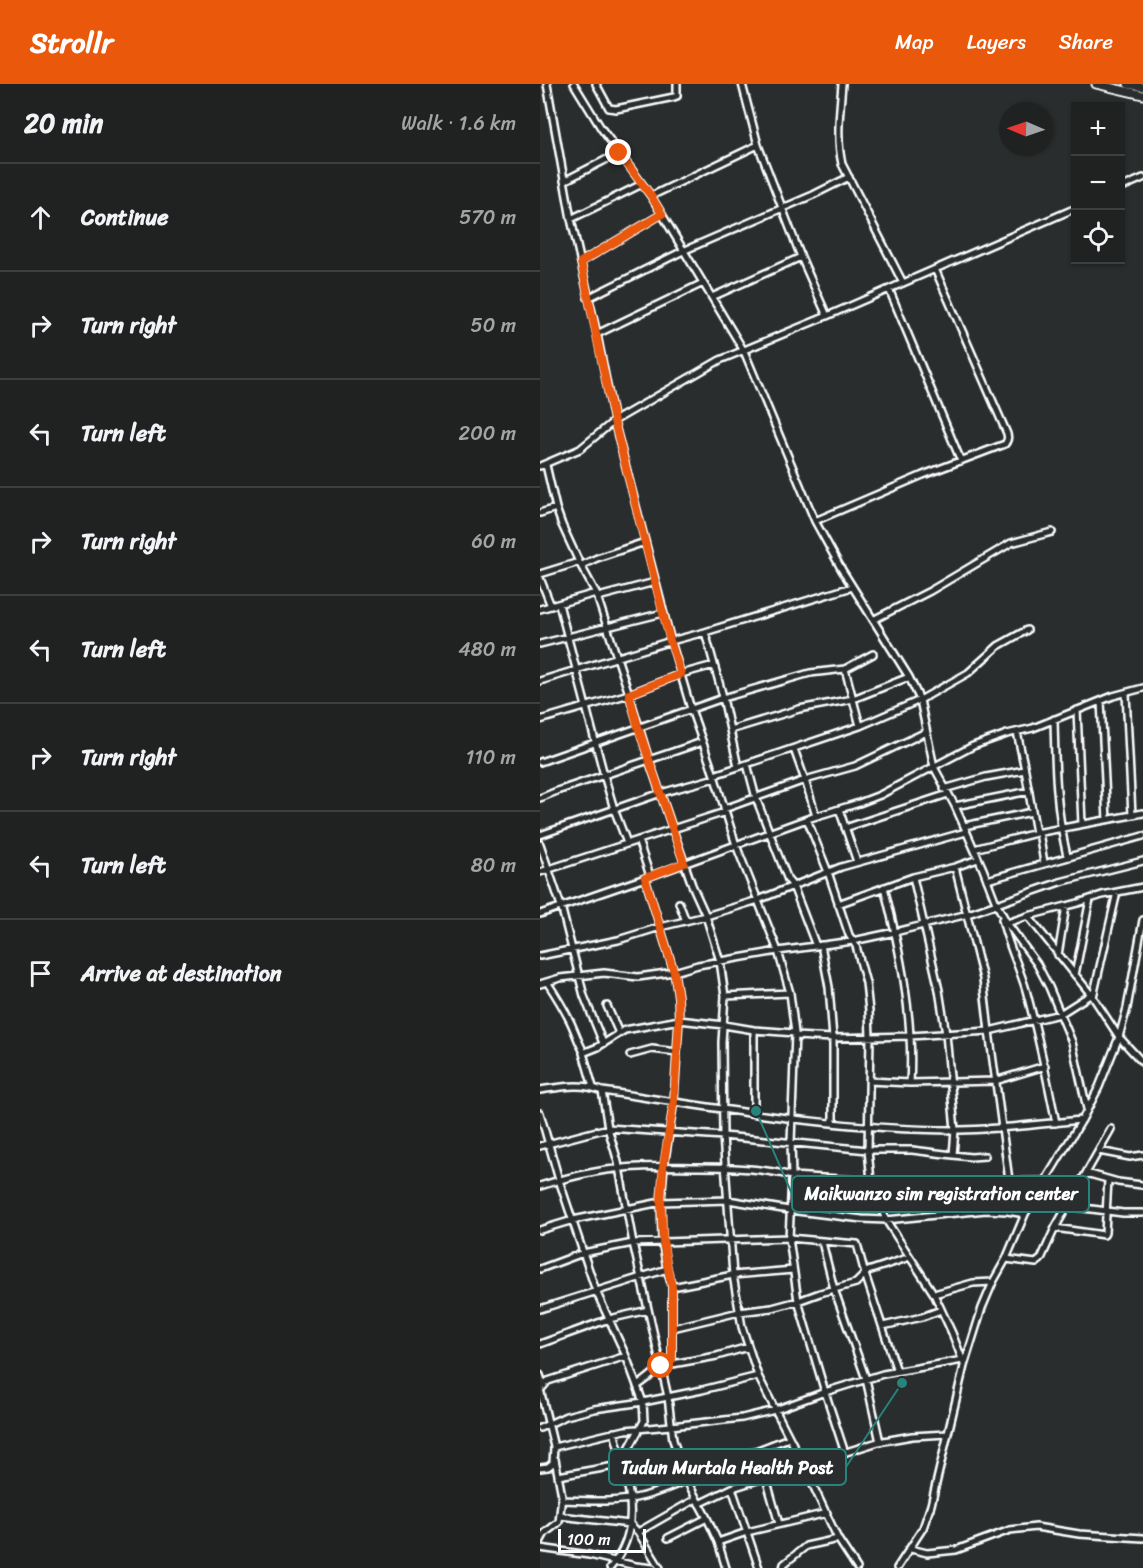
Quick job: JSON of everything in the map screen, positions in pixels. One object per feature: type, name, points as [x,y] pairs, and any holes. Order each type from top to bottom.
[{"type":"main road","points":[[1096,84],[1143,95]]},
{"type":"main road","points":[[1128,84],[1143,87]]},
{"type":"street","points":[[547,84],[571,219],[614,421],[670,641],[724,811],[778,951],[790,993],[795,1035],[789,1238],[798,1301],[845,1453]]},
{"type":"street","points":[[574,84],[601,128],[651,196],[744,351],[815,521],[852,587],[909,677],[920,700],[934,767],[955,806],[1000,912],[1037,964],[1049,987],[1072,1042],[1088,1108]]},
{"type":"street","points":[[596,84],[609,108],[616,110],[677,96],[677,84]]},
{"type":"street","points":[[742,84],[759,145],[782,208],[827,316]]},
{"type":"street","points":[[842,84],[838,125],[842,164],[903,283]]},
{"type":"street","points":[[651,196],[759,145]]},
{"type":"street","points":[[564,181],[619,153]]},
{"type":"street","points":[[588,298],[683,250],[813,195],[849,177]]},
{"type":"street","points":[[1125,186],[1143,178]]},
{"type":"street","points":[[571,219],[642,184]]},
{"type":"street","points":[[857,1568],[838,1539],[758,1376],[748,1347],[739,1312],[730,1239],[723,1136],[722,1042],[725,996],[720,961],[649,760],[597,595],[556,508],[543,465],[580,449],[614,421],[720,360],[1071,210]]},
{"type":"street","points":[[581,262],[662,214]]},
{"type":"street","points":[[712,297],[801,257]]},
{"type":"street","points":[[815,521],[923,475],[1005,444],[1008,436],[935,269]]},
{"type":"street","points":[[597,334],[703,283]]},
{"type":"street","points":[[889,289],[961,461]]},
{"type":"street","points":[[540,513],[556,508]]},
{"type":"street","points":[[873,620],[930,591],[1011,543],[1052,532]]},
{"type":"street","points":[[550,606],[540,576],[645,542]]},
{"type":"street","points":[[540,609],[655,582]]},
{"type":"street","points":[[540,681],[852,587]]},
{"type":"street","points":[[559,604],[595,744],[614,809],[627,843]]},
{"type":"street","points":[[540,644],[663,613]]},
{"type":"street","points":[[540,835],[860,726],[920,700],[968,673],[998,646],[1027,630]]},
{"type":"street","points":[[705,632],[723,698],[738,767]]},
{"type":"street","points":[[540,762],[723,698],[810,673],[845,669],[873,654]]},
{"type":"street","points":[[540,720],[629,694],[714,664]]},
{"type":"street","points":[[845,669],[860,726]]},
{"type":"street","points":[[730,730],[799,709],[853,699],[909,677]]},
{"type":"street","points":[[540,914],[880,795],[973,746],[1033,728],[1113,696],[1143,688]]},
{"type":"street","points":[[1126,693],[1132,815]]},
{"type":"street","points":[[1101,701],[1107,820]]},
{"type":"street","points":[[1077,710],[1083,824]]},
{"type":"street","points":[[1054,719],[1055,785],[1066,856]]},
{"type":"street","points":[[540,872],[724,811],[806,780],[855,766],[926,732]]},
{"type":"street","points":[[1017,732],[1044,863]]},
{"type":"street","points":[[540,798],[702,742]]},
{"type":"street","points":[[794,749],[816,816]]},
{"type":"street","points":[[747,764],[756,798],[788,880],[793,886],[819,946],[829,987],[833,1038],[833,1123]]},
{"type":"street","points":[[845,828],[986,777],[1025,770]]},
{"type":"street","points":[[955,806],[1029,791]]},
{"type":"street","points":[[839,809],[857,862]]},
{"type":"street","points":[[540,956],[618,940],[706,916],[759,900],[857,862],[965,829],[1032,812]]},
{"type":"street","points":[[974,849],[1060,828],[1143,813]]},
{"type":"street","points":[[807,819],[856,946],[866,983],[870,1037],[868,1150],[871,1181],[886,1220],[934,1294],[964,1363]]},
{"type":"street","points":[[987,879],[1143,836]]},
{"type":"street","points":[[637,1386],[672,1360],[672,1287],[663,1241],[661,1202],[663,1167],[674,1101],[679,1020],[674,972],[638,840]]},
{"type":"street","points":[[540,844],[561,906],[587,1005],[603,1043]]},
{"type":"street","points":[[838,904],[913,877],[956,867],[978,859]]},
{"type":"street","points":[[540,984],[579,975],[604,973],[638,977],[778,951],[853,941],[968,914],[1060,882],[1143,861]]},
{"type":"street","points":[[956,867],[983,979],[1009,1180]]},
{"type":"street","points":[[913,877],[926,925],[946,1034],[955,1130],[953,1155]]},
{"type":"street","points":[[884,887],[896,932],[903,973],[910,1036],[910,1083]]},
{"type":"street","points":[[1007,923],[1090,898],[1143,887]]},
{"type":"street","points":[[584,1052],[598,1047],[625,1030],[679,1020],[833,1038],[989,1031],[1060,1014],[1092,996],[1117,892]]},
{"type":"street","points":[[1075,975],[1090,898]]},
{"type":"street","points":[[679,903],[686,921]]},
{"type":"street","points":[[1058,954],[1066,906]]},
{"type":"street","points":[[1000,912],[1026,989],[1056,1123]]},
{"type":"street","points":[[1028,916],[1092,996],[1119,1037],[1143,1063]]},
{"type":"street","points":[[897,1568],[923,1528],[931,1505],[964,1363],[993,1282],[1006,1259],[1025,1214],[1082,1120],[1099,1087],[1119,1037],[1127,1008],[1143,920]]},
{"type":"street","points":[[547,982],[571,1022],[584,1052],[593,1087]]},
{"type":"street","points":[[725,996],[790,993]]},
{"type":"street","points":[[607,1006],[619,1033]]},
{"type":"street","points":[[754,1030],[754,1113]]},
{"type":"street","points":[[630,1054],[652,1049],[677,1052]]},
{"type":"street","points":[[869,1081],[910,1083],[995,1081],[1045,1066]]},
{"type":"street","points":[[540,1090],[574,1085],[593,1087],[602,1091],[792,1119],[869,1127],[955,1130],[1082,1120]]},
{"type":"street","points":[[602,1091],[608,1128],[620,1168],[633,1243],[668,1397],[678,1459],[718,1542],[726,1568]]},
{"type":"street","points":[[540,1113],[559,1180],[596,1291],[626,1356],[643,1402],[644,1421],[623,1463]]},
{"type":"street","points":[[540,1146],[608,1128],[868,1150],[912,1150],[971,1157],[985,1156]]},
{"type":"street","points":[[1006,1259],[1036,1263],[1041,1259],[1055,1228],[1111,1129]]},
{"type":"street","points":[[1099,1151],[1130,1157],[1143,1155]]},
{"type":"street","points":[[540,1186],[620,1168],[640,1167],[726,1167],[792,1176],[871,1181]]},
{"type":"street","points":[[1086,1173],[1108,1180],[1142,1185]]},
{"type":"street","points":[[1055,1228],[1104,1235],[1108,1180]]},
{"type":"street","points":[[874,1189],[939,1183],[1044,1181]]},
{"type":"street","points":[[540,1230],[573,1220],[661,1202],[728,1200],[862,1220],[886,1220],[986,1210],[1025,1214]]},
{"type":"street","points":[[1068,1206],[1123,1213],[1143,1213]]},
{"type":"street","points":[[540,1269],[583,1253],[633,1243],[789,1238],[857,1244],[897,1371]]},
{"type":"street","points":[[822,1242],[834,1289],[866,1379],[880,1442]]},
{"type":"street","points":[[673,1328],[798,1301],[856,1282],[868,1271],[910,1257]]},
{"type":"street","points":[[540,1309],[668,1269]]},
{"type":"street","points":[[672,1287],[733,1275],[793,1270]]},
{"type":"street","points":[[934,1294],[973,1283],[993,1282]]},
{"type":"street","points":[[540,1344],[609,1319],[648,1310]]},
{"type":"street","points":[[883,1326],[941,1311]]},
{"type":"street","points":[[661,1366],[717,1356],[748,1347]]},
{"type":"street","points":[[540,1389],[548,1381],[626,1356]]},
{"type":"street","points":[[554,1447],[614,1432],[742,1418],[775,1410],[825,1392],[897,1371],[964,1363]]},
{"type":"street","points":[[540,1375],[542,1382],[540,1389],[554,1447],[553,1463],[548,1467],[540,1468]]},
{"type":"street","points":[[540,1428],[566,1416],[594,1409],[668,1397],[758,1376]]},
{"type":"street","points":[[610,1568],[624,1547],[630,1524],[630,1499],[614,1432]]},
{"type":"street","points":[[638,1532],[697,1502],[732,1488],[880,1442],[912,1436],[947,1434]]},
{"type":"street","points":[[561,1500],[593,1501],[644,1496],[687,1481],[719,1465],[789,1438]]},
{"type":"street","points":[[540,1542],[545,1533],[559,1522],[560,1516],[561,1500],[554,1457]]},
{"type":"street","points":[[558,1476],[623,1463],[678,1459]]},
{"type":"street","points":[[766,1478],[779,1524]]},
{"type":"street","points":[[732,1488],[759,1568]]},
{"type":"street","points":[[718,1542],[747,1532],[827,1513]]},
{"type":"street","points":[[560,1516],[630,1524],[638,1532],[660,1568]]},
{"type":"street","points":[[669,1538],[707,1518]]},
{"type":"street","points":[[911,1549],[927,1552],[956,1550],[1010,1530],[1036,1527],[1079,1534],[1143,1538]]},
{"type":"street","points":[[783,1568],[784,1564],[806,1546],[838,1539]]},
{"type":"street","points":[[540,1548],[653,1568]]},
{"type":"place","name":"Maikwanzo sim registration center","points":[[756,1111]]},
{"type":"place","name":"Tudun Murtala Health Post","points":[[902,1383]]},
{"type":"route","points":[[619,153],[662,214],[581,262],[614,421],[670,641],[681,674],[629,694],[684,863],[645,878],[674,972],[679,1020],[674,1101],[663,1167],[661,1202],[663,1241],[672,1287],[672,1360],[661,1366]]}]
